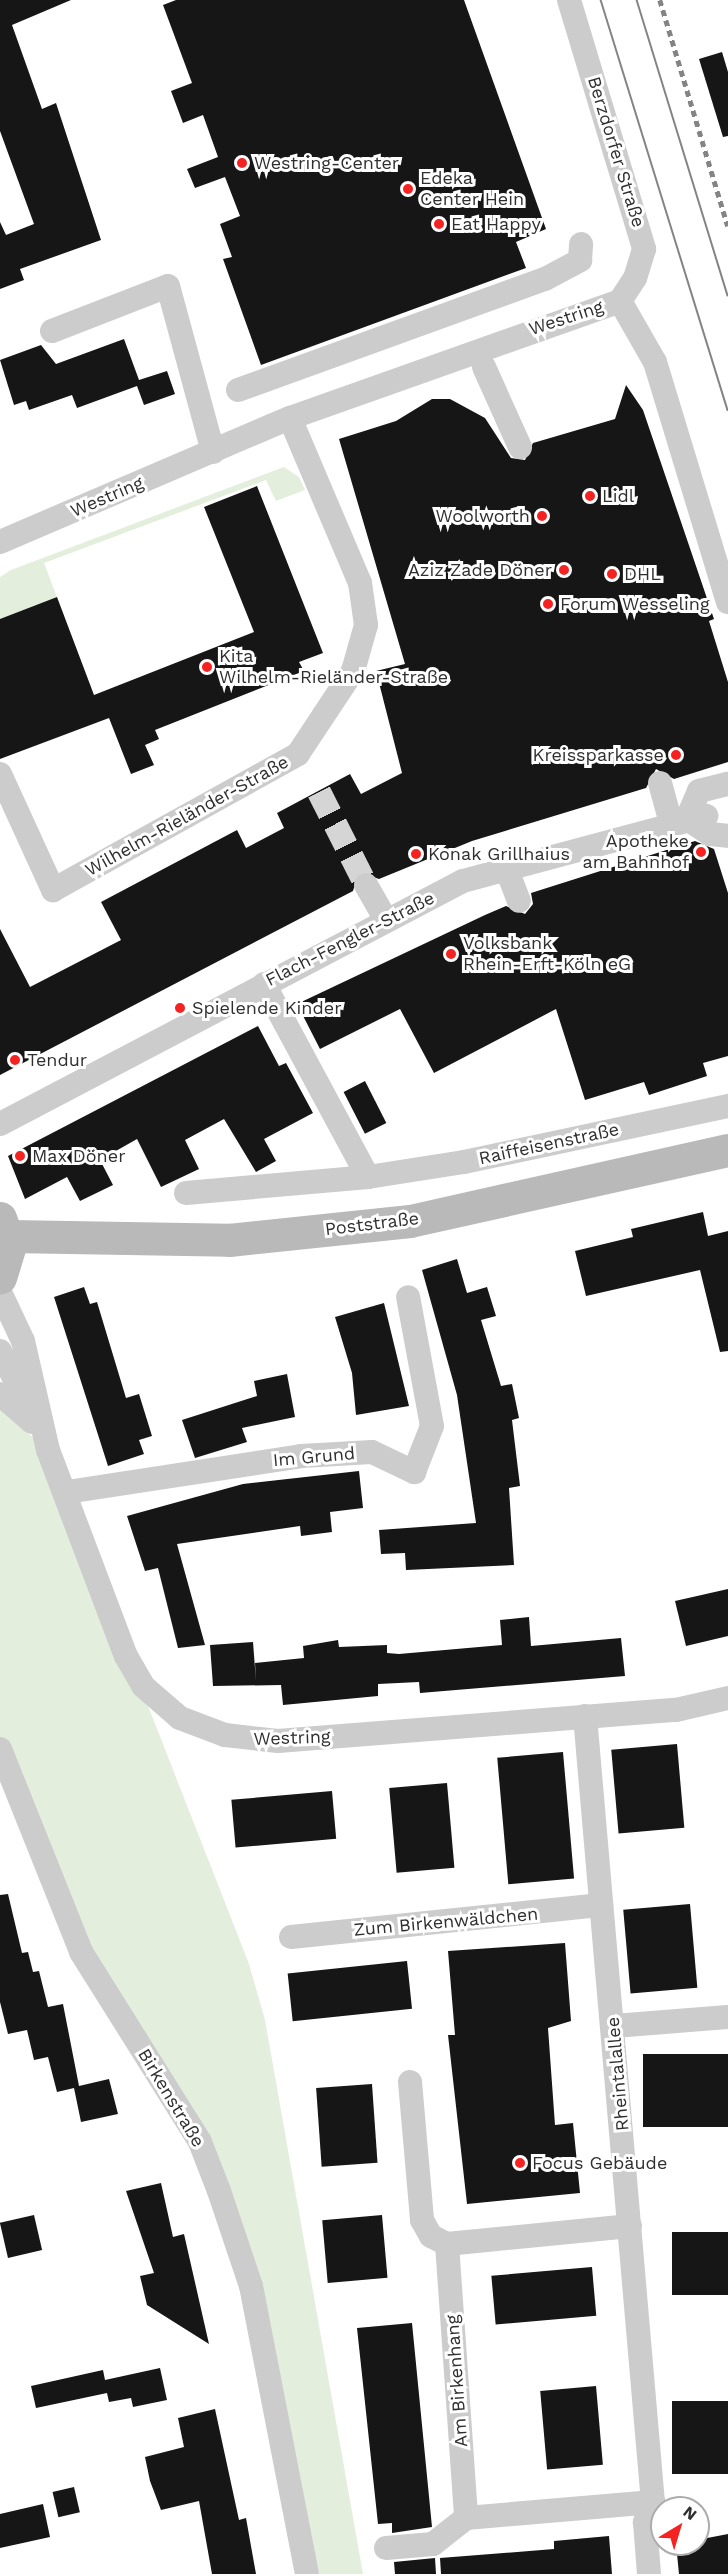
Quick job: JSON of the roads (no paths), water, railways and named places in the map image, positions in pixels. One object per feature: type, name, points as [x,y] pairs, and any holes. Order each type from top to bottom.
[{"type":"street","name":"Berzdorfer Straße","points":[[569,0],[644,249],[636,279],[620,300]]},
{"type":"street","points":[[238,390],[545,279],[580,260],[581,244]]},
{"type":"street","points":[[52,331],[168,286],[213,452]]},
{"type":"street","name":"Westring","points":[[0,542],[290,418],[620,300],[655,362],[728,602]]},
{"type":"street","points":[[484,367],[520,447]]},
{"type":"street","name":"Wilhelm-Rieländer-Straße","points":[[0,774],[53,890],[298,754],[353,671],[366,625],[360,583],[290,418]]},
{"type":"street","points":[[660,783],[688,819],[710,834],[728,836]]},
{"type":"street","points":[[688,819],[699,791],[728,784]]},
{"type":"street","name":"Flach-Fengler-Straße","points":[[0,1124],[463,881],[688,819]]},
{"type":"street","points":[[507,870],[519,901]]},
{"type":"street","points":[[366,885],[386,920]]},
{"type":"street","points":[[264,984],[368,1177]]},
{"type":"street","name":"Raiffeisenstraße","points":[[186,1193],[368,1177],[728,1106]]},
{"type":"street","name":"Poststraße","points":[[4,1227],[229,1240],[410,1221],[728,1150]]},
{"type":"street","points":[[0,1277],[9,1256],[4,1227]]},
{"type":"street","name":"Westring","points":[[0,1292],[23,1341],[43,1432]]},
{"type":"street","name":"Im Grund","points":[[67,1492],[348,1453],[372,1452],[414,1472],[432,1426],[408,1297]]},
{"type":"street","name":"Westring","points":[[0,1351],[43,1432],[126,1656],[162,1705],[199,1728],[249,1741],[278,1741],[676,1710],[728,1698]]},
{"type":"street","points":[[0,1394],[43,1432]]},
{"type":"street","name":"Rheintalallee","points":[[585,1716],[614,2026],[652,2496]]},
{"type":"street","name":"Birkenstraße","points":[[0,1749],[81,1952],[200,2142],[219,2191],[250,2286],[307,2574]]},
{"type":"street","name":"Zum Birkenwäldchen","points":[[291,1936],[601,1905]]},
{"type":"street","points":[[614,2026],[728,2017]]},
{"type":"street","points":[[410,2082],[422,2220],[431,2236],[447,2244],[630,2226]]},
{"type":"street","name":"Am Birkenhang","points":[[447,2244],[466,2518]]},
{"type":"street","points":[[386,2548],[433,2544],[466,2518],[650,2502]]},
{"type":"street","name":"Rheintalallee","points":[[650,2510],[645,2522],[650,2574]]},
{"type":"tunnel","points":[[319,792],[366,885]]},
{"type":"tram line","points":[[601,0],[728,410]]},
{"type":"tram line","points":[[637,0],[728,295]]},
{"type":"railway","points":[[660,0],[728,226]]},
{"type":"place","name":"Westring-Center","points":[[242,163]]},
{"type":"place","name":"Edeka Center Hein","points":[[408,189]]},
{"type":"place","name":"Eat Happy","points":[[439,224]]},
{"type":"place","name":"Lidl","points":[[590,496]]},
{"type":"place","name":"Woolworth","points":[[542,516]]},
{"type":"place","name":"Aziz Zade Döner","points":[[564,570]]},
{"type":"place","name":"DHL","points":[[612,574]]},
{"type":"place","name":"Forum Wesseling","points":[[548,604]]},
{"type":"place","name":"Kita Wilhelm-Rieländer-Straße","points":[[207,667]]},
{"type":"place","name":"Kreissparkasse","points":[[676,755]]},
{"type":"place","name":"Apotheke am Bahnhof","points":[[701,852]]},
{"type":"place","name":"Konak Grillhaius","points":[[416,854]]},
{"type":"place","name":"Volksbank Rhein-Erft-Köln eG","points":[[451,954]]},
{"type":"place","name":"Spielende Kinder","points":[[180,1008]]},
{"type":"place","name":"Tendur","points":[[15,1060]]},
{"type":"place","name":"Max Döner","points":[[20,1156]]},
{"type":"place","name":"Focus Gebäude","points":[[520,2163]]}]
